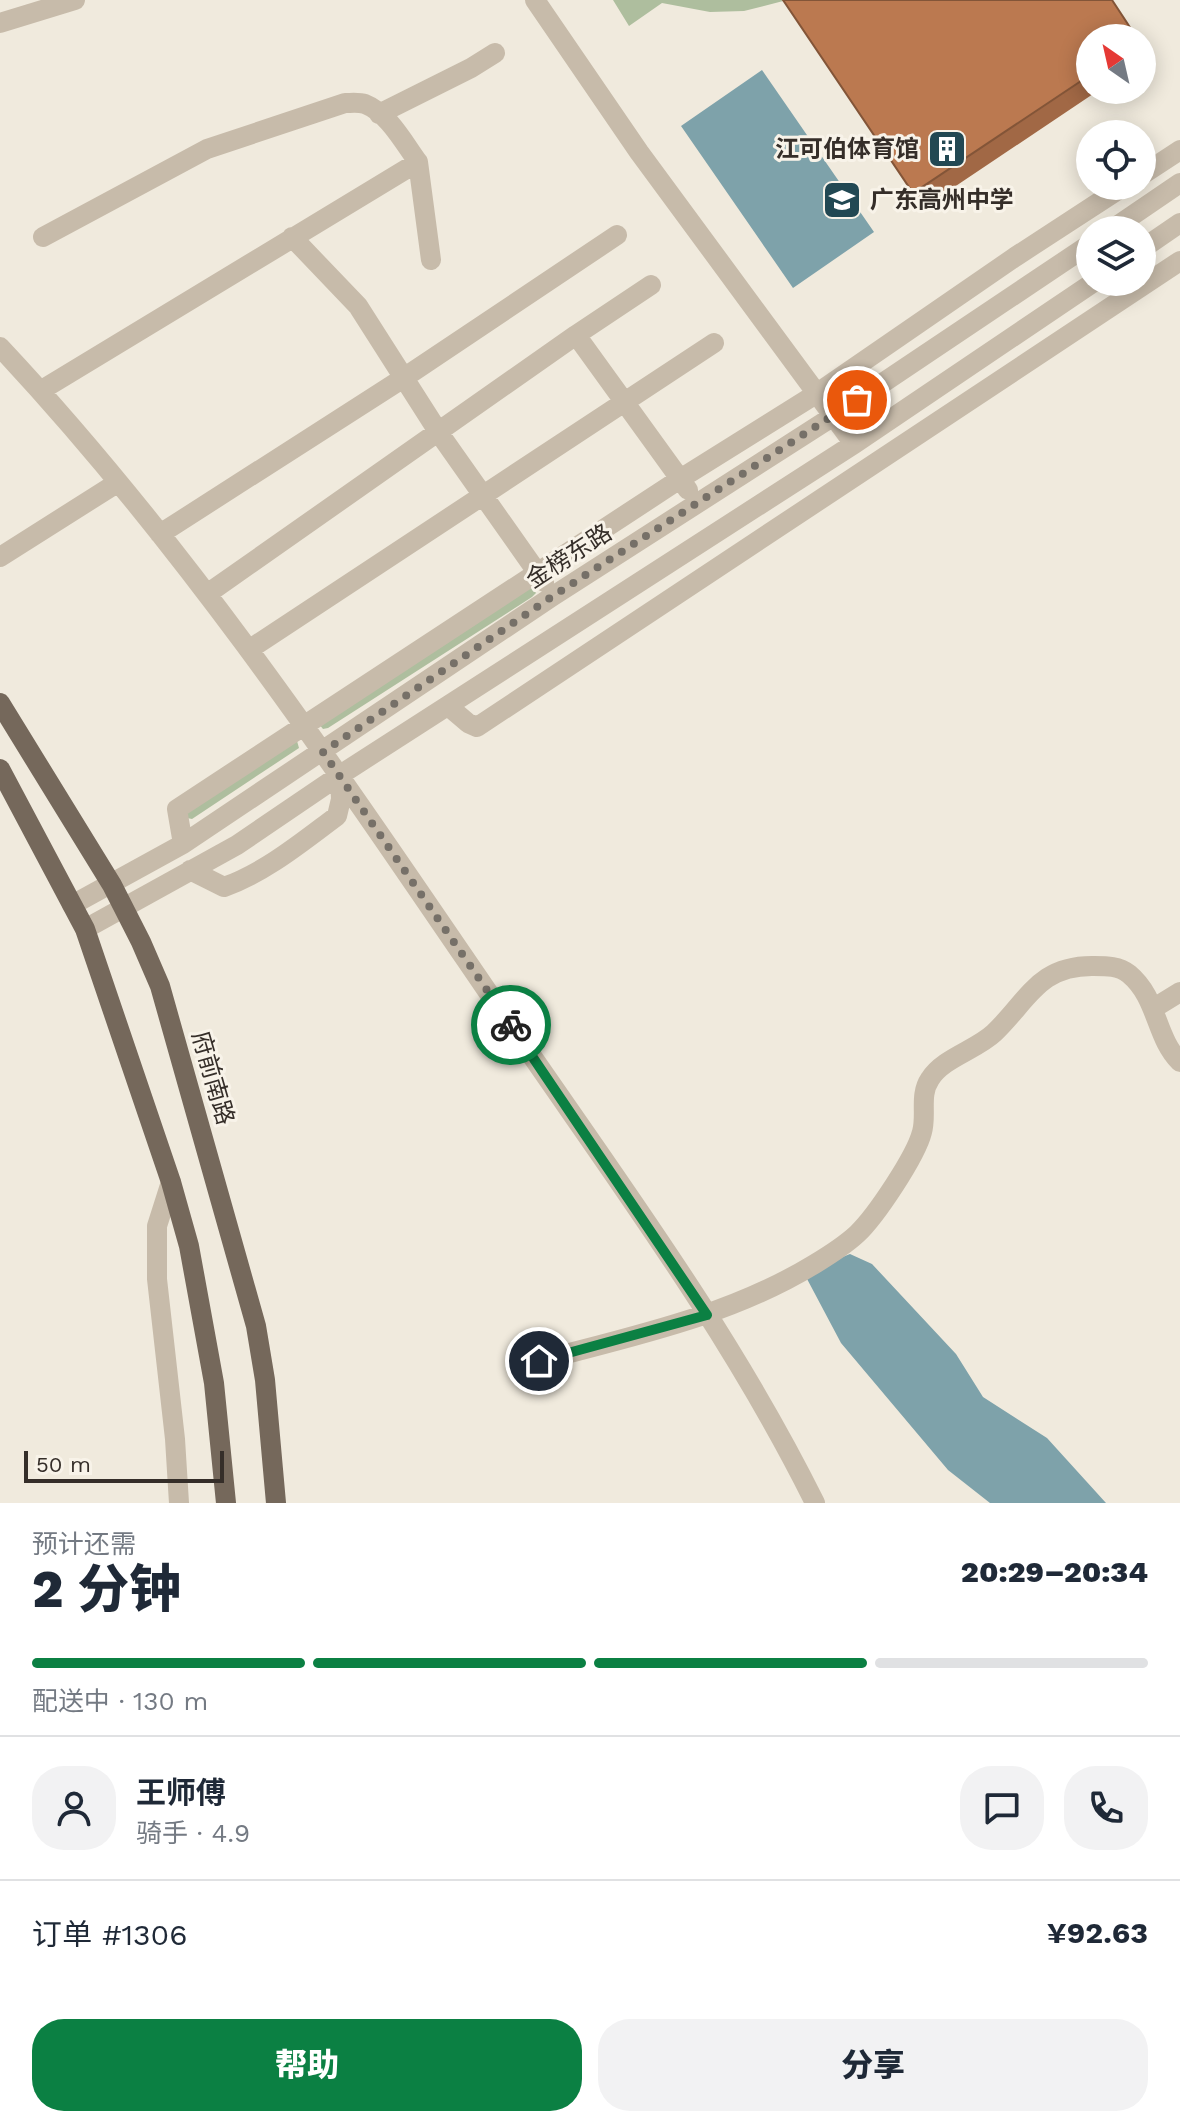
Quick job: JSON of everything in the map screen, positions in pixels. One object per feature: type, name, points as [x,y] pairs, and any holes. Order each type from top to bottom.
[{"type":"main road","name":"府前南路","points":[[3,714],[112,885],[160,986],[256,1326],[265,1380],[276,1503]]},
{"type":"main road","points":[[0,769],[85,929],[171,1182],[189,1246],[214,1383],[226,1503]]},
{"type":"street","points":[[0,23],[75,0]]},
{"type":"street","points":[[535,0],[639,152],[854,444]]},
{"type":"street","points":[[379,114],[495,53]]},
{"type":"street","points":[[43,237],[207,149],[345,103],[364,103],[395,129],[418,162],[431,260]]},
{"type":"street","points":[[1156,166],[1180,150]]},
{"type":"street","points":[[40,391],[418,162]]},
{"type":"street","points":[[1132,216],[1180,183]]},
{"type":"street","points":[[183,844],[177,809],[680,479],[816,394],[1103,200]]},
{"type":"street","points":[[1156,239],[1180,223]]},
{"type":"street","points":[[160,534],[405,377],[617,235]]},
{"type":"street","points":[[448,706],[477,727],[538,687],[1179,264],[1161,236]]},
{"type":"street","points":[[292,237],[358,306],[439,433],[553,596]]},
{"type":"street","name":"金榜东路","points":[[72,905],[183,844],[553,596],[832,417],[1076,254]]},
{"type":"street","points":[[207,594],[651,285]]},
{"type":"street","points":[[85,929],[237,845],[340,775],[874,431],[1076,294]]},
{"type":"street","points":[[576,335],[698,503]]},
{"type":"street","points":[[250,649],[714,343]]},
{"type":"street","points":[[0,347],[160,534],[250,649],[340,775],[707,1315],[782,1440],[815,1503]]},
{"type":"street","points":[[874,431],[889,454]]},
{"type":"street","points":[[0,557],[117,483]]},
{"type":"street","points":[[632,587],[650,613]]},
{"type":"street","points":[[519,660],[538,687]]},
{"type":"street","points":[[190,870],[224,887],[241,881],[283,855],[337,816],[341,799],[340,775]]},
{"type":"street","points":[[539,1361],[707,1315],[785,1281],[859,1233],[917,1148],[923,1128],[923,1098],[929,1079],[993,1034],[1031,989],[1059,971],[1086,966],[1113,966],[1128,973],[1154,1008],[1164,1041],[1180,1062]]},
{"type":"street","points":[[1154,1008],[1180,992]]},
{"type":"street","points":[[171,1182],[157,1226],[157,1279],[179,1503]]},
{"type":"green space","points":[[613,0],[787,0],[744,11],[710,12],[662,3],[629,26]]},
{"type":"green space","points":[[531,586],[536,593],[532,597],[328,728],[323,729],[319,724]]},
{"type":"green space","points":[[297,741],[299,748],[192,819],[187,818],[187,808]]},
{"type":"water","points":[[762,70],[874,232],[793,288],[681,126]]},
{"type":"water","points":[[850,1254],[872,1264],[956,1354],[983,1397],[1047,1438],[1106,1503],[990,1503],[948,1470],[841,1343],[806,1277],[825,1264]]},
{"type":"building","name":"江可伯体育馆","points":[[783,0],[1112,0],[1128,24],[1076,24],[1076,84],[913,193]]},
{"type":"way so far","points":[[511,1025],[323,752],[553,596],[857,400]]},
{"type":"place","name":"江可伯体育馆","points":[[947,149]]},
{"type":"place","name":"广东高州中学","points":[[842,200]]},
{"type":"route","points":[[511,1025],[707,1315],[539,1361]]}]
